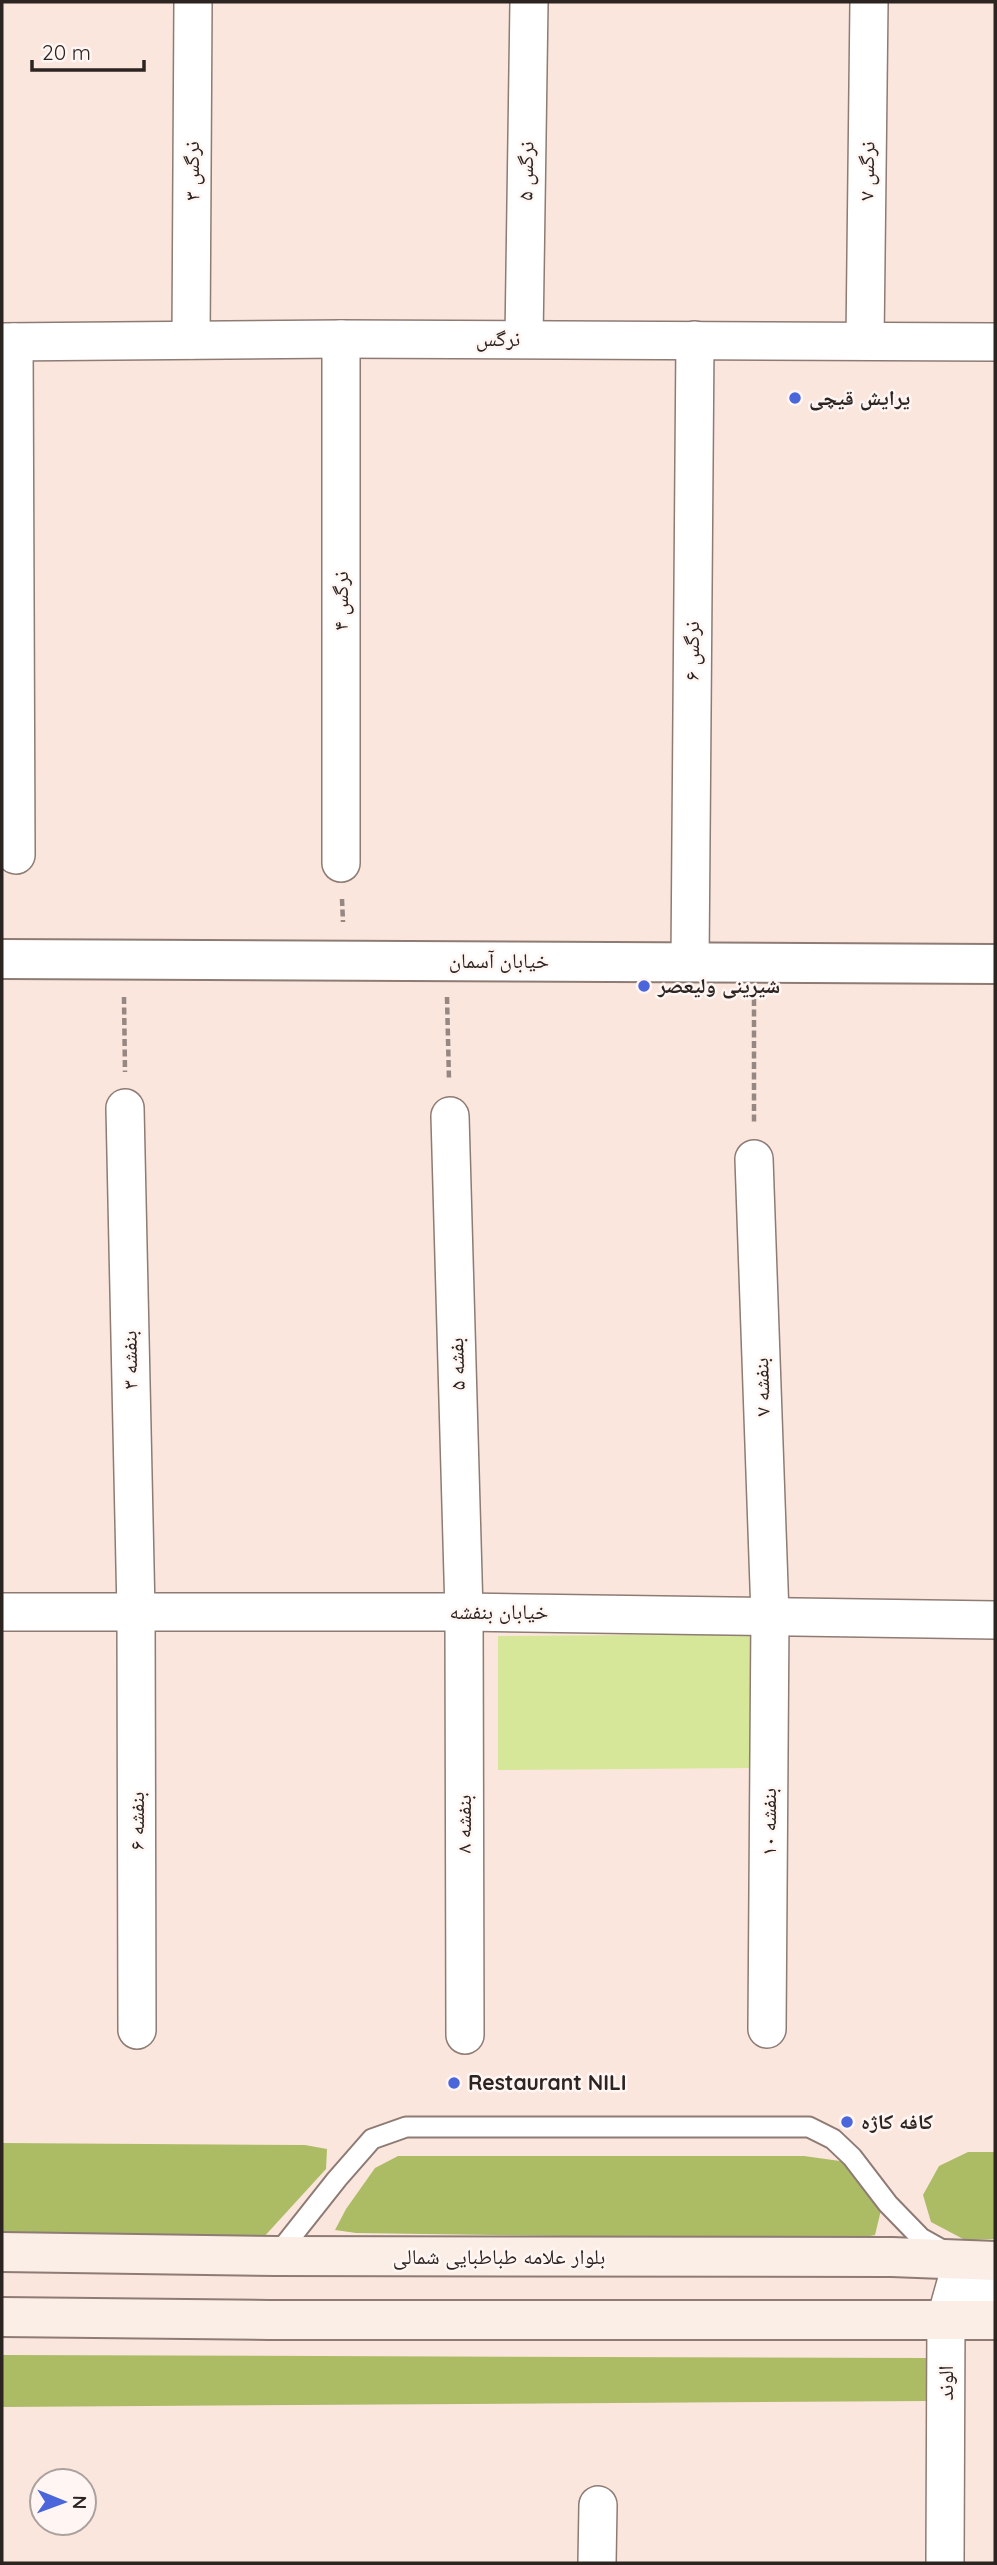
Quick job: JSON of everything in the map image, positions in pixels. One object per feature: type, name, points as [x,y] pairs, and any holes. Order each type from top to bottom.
[{"type":"main road","name":"بلوار علامه طباطبایی شمالی","points":[[2,2252],[276,2256],[892,2257],[978,2261]]},
{"type":"main road","points":[[2,2317],[270,2320],[995,2320]]},
{"type":"street","name":"نرگس ۳","points":[[191,340],[193,2]]},
{"type":"street","name":"نرگس ۵","points":[[524,339],[529,2]]},
{"type":"street","name":"نرگس ۷","points":[[865,341],[869,2]]},
{"type":"street","name":"نرگس","points":[[8,342],[341,339],[995,342]]},
{"type":"street","name":"نرگس ۴","points":[[341,339],[341,863]]},
{"type":"street","name":"نرگس ۶","points":[[690,962],[695,340]]},
{"type":"street","points":[[8,342],[16,855]]},
{"type":"street","name":"خیابان آسمان","points":[[2,959],[995,964]]},
{"type":"street","name":"بنفشه ۳","points":[[125,1108],[136,1612]]},
{"type":"street","name":"بفشه ۵","points":[[450,1115],[464,1612]]},
{"type":"street","name":"بنفشه ۷","points":[[754,1159],[770,1615]]},
{"type":"street","name":"خیابان بنفشه","points":[[2,1612],[464,1612],[995,1620]]},
{"type":"street","name":"بنفشه ۶","points":[[136,1612],[137,2030]]},
{"type":"street","name":"بنفشه ۸","points":[[464,1612],[465,2035]]},
{"type":"street","name":"بنفشه ۱۰","points":[[768,2028],[770,1615]]},
{"type":"street","points":[[978,2261],[995,2306]]},
{"type":"street","name":"الوند","points":[[946,2563],[946,2318],[978,2261]]},
{"type":"street","points":[[597,2563],[598,2505]]},
{"type":"lane","points":[[276,2256],[372,2139],[405,2127],[809,2127],[834,2139],[852,2157],[888,2204],[921,2238],[978,2261]]},
{"type":"path","points":[[341,863],[344,961]]},
{"type":"path","points":[[124,959],[125,1108]]},
{"type":"path","points":[[446,961],[450,1115]]},
{"type":"path","points":[[754,963],[754,1159]]},
{"type":"green space","points":[[751,1634],[751,1768],[498,1770],[498,1636]]},
{"type":"green space","points":[[2,2143],[305,2145],[327,2149],[326,2169],[262,2239],[2,2237]]},
{"type":"green space","points":[[968,2152],[995,2152],[995,2239],[965,2240],[931,2222],[923,2195],[939,2166]]},
{"type":"green space","points":[[398,2156],[804,2156],[847,2162],[882,2206],[875,2235],[850,2240],[356,2233],[335,2230],[346,2209],[375,2168]]},
{"type":"green space","points":[[2,2355],[927,2358],[928,2401],[2,2407]]},
{"type":"place","name":"یرایش قیچی","points":[[795,398]]},
{"type":"place","name":"شیرینی ولیعصر","points":[[644,986]]},
{"type":"place","name":"Restaurant NILI","points":[[454,2083]]},
{"type":"place","name":"کافه کاژه","points":[[847,2122]]}]
